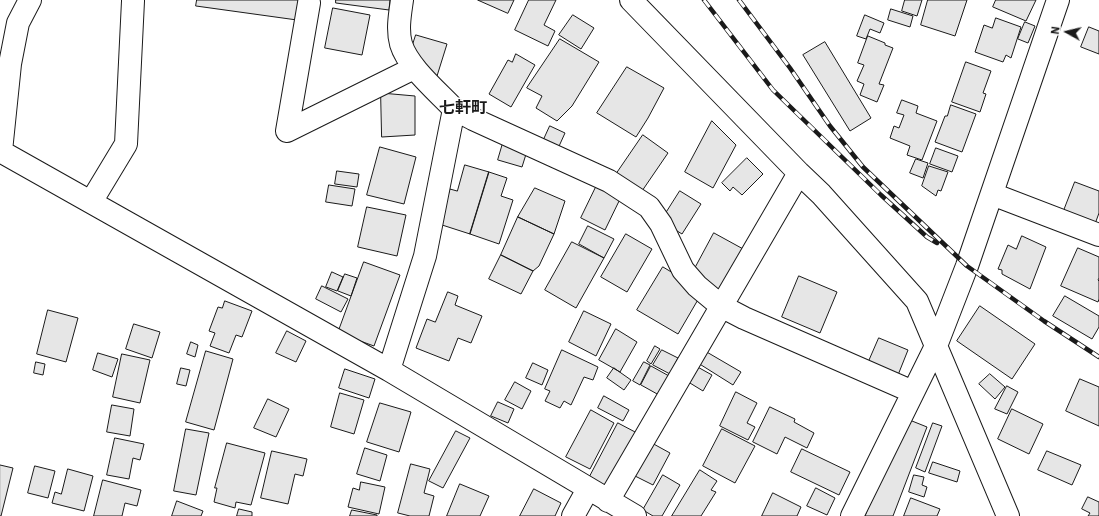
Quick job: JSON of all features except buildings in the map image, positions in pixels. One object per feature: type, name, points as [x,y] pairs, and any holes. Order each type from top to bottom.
[{"type":"street","points":[[30,0],[18,23],[10,64],[0,151],[389,370],[635,516]]},
{"type":"street","points":[[402,0],[399,25],[401,44],[414,68],[454,109],[608,181],[650,207],[661,224],[683,270],[697,286],[721,306],[744,318],[913,392]]},
{"type":"street","points":[[631,0],[798,173],[821,194],[917,301],[1008,516]]},
{"type":"street","points":[[852,516],[936,346],[967,266],[1058,0]]},
{"type":"street","points":[[91,202],[126,144],[133,1]]},
{"type":"street","points":[[309,3],[287,131],[414,68]]},
{"type":"street","points":[[389,370],[425,256],[454,109]]},
{"type":"street","points":[[608,501],[798,173]]},
{"type":"street","points":[[992,194],[1099,235]]},
{"type":"street","points":[[573,516],[588,489]]},
{"type":"railway","points":[[704,0],[773,90],[881,195],[927,237],[937,243]]},
{"type":"railway","points":[[739,0],[790,68],[830,126],[863,167],[967,266],[1044,321],[1099,357]]},
{"type":"district","name":"七軒町","points":[[463,108]]}]
